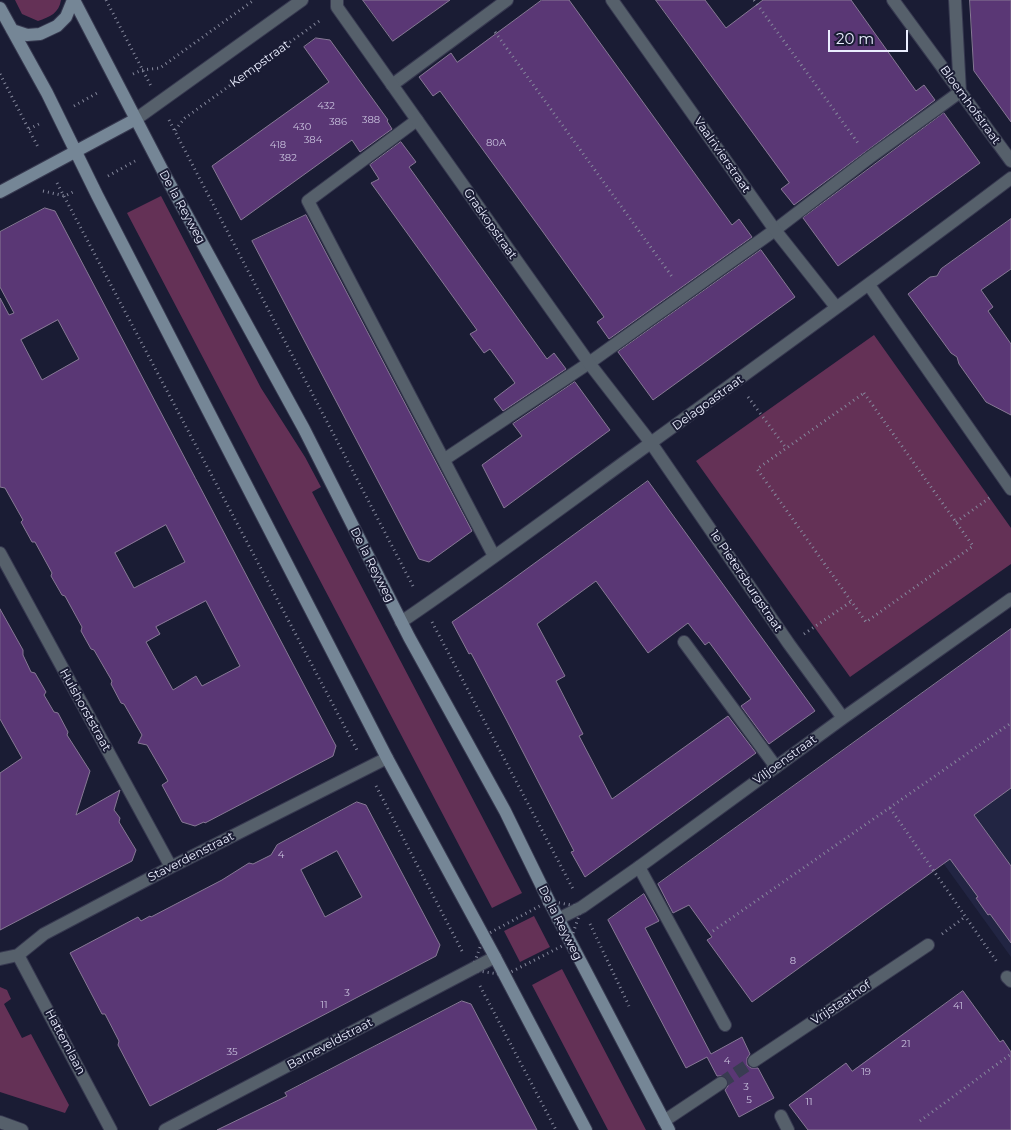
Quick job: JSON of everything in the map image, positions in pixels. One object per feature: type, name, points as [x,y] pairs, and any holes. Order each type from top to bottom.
[{"type":"street","points":[[12,30],[27,36],[40,34],[57,26],[66,17],[73,0]]},
{"type":"street","name":"De la Reyweg","points":[[73,0],[118,82],[153,152],[304,429],[401,622],[504,811],[666,1126]]},
{"type":"street","points":[[0,192],[136,119],[302,0]]},
{"type":"street","points":[[392,85],[507,0]]},
{"type":"street","name":"Vaalrivierstraat","points":[[612,0],[775,230],[836,307]]},
{"type":"street","name":"Bloemhofstraat","points":[[893,0],[1011,161]]},
{"type":"street","points":[[445,459],[589,363],[775,230],[869,158],[960,92],[955,0]]},
{"type":"street","name":"Graskopstraat","points":[[337,4],[392,85],[589,363],[651,443]]},
{"type":"street","points":[[0,8],[57,114],[91,184],[387,758],[505,975],[586,1130]]},
{"type":"street","points":[[417,120],[308,201],[445,459],[494,556]]},
{"type":"street","name":"Delagoastraat","points":[[401,622],[737,382],[1011,178]]},
{"type":"street","points":[[869,285],[1010,487]]},
{"type":"street","name":"1e Pietersburgstraat","points":[[651,443],[842,718]]},
{"type":"street","name":"Hulshorststraat","points":[[0,553],[171,867]]},
{"type":"street","name":"Viljoenstraat","points":[[558,919],[582,907],[639,867],[842,718],[1011,599]]},
{"type":"street","points":[[684,642],[776,767]]},
{"type":"street","name":"Staverdenstraat","points":[[0,959],[18,955],[44,934],[171,867],[387,758]]},
{"type":"street","points":[[639,867],[725,1025]]},
{"type":"street","name":"Vrijstaathof","points":[[754,1061],[928,945]]},
{"type":"street","name":"Hattemlaan","points":[[18,955],[111,1130]]},
{"type":"street","name":"Barneveldstraat","points":[[165,1130],[470,965],[495,957]]},
{"type":"street","points":[[666,1126],[721,1083]]},
{"type":"street","points":[[781,1116],[788,1130]]},
{"type":"street","points":[[0,1122],[22,1130]]},
{"type":"path","name":"De la Reyweg","points":[[106,0],[582,907],[633,1014]]},
{"type":"path","points":[[29,129],[142,70],[160,68],[254,0]]},
{"type":"path","points":[[754,0],[869,158]]},
{"type":"path","name":"Kempstraat","points":[[175,130],[185,118],[337,4]]},
{"type":"path","points":[[485,17],[674,279]]},
{"type":"path","points":[[0,74],[463,952]]},
{"type":"path","points":[[65,196],[179,138]]},
{"type":"path","points":[[737,382],[786,448]]},
{"type":"path","points":[[864,393],[956,522],[973,546],[866,622],[757,469],[864,393]]},
{"type":"path","points":[[956,522],[1010,487]]},
{"type":"path","points":[[789,644],[852,601]]},
{"type":"path","points":[[713,931],[1011,723]]},
{"type":"path","points":[[890,808],[1009,979]]},
{"type":"path","points":[[549,901],[582,907],[570,942],[505,975],[470,965],[484,936],[549,901]]},
{"type":"path","points":[[928,945],[965,917]]},
{"type":"path","points":[[470,965],[556,1130]]},
{"type":"path","points":[[920,1121],[1011,1054]]},
{"type":"shaded area","points":[[15,0],[61,0],[53,14],[38,21],[22,14]]},
{"type":"shaded area","points":[[161,196],[261,388],[305,457],[321,487],[312,492],[522,893],[492,908],[127,213]]},
{"type":"shaded area","points":[[874,335],[1011,528],[1011,564],[850,677],[696,461]]},
{"type":"shaded area","points":[[1011,728],[1011,957],[902,806]]},
{"type":"shaded area","points":[[534,916],[550,947],[520,962],[504,931]]},
{"type":"shaded area","points":[[562,969],[646,1130],[608,1130],[532,985]]},
{"type":"shaded area","points":[[0,987],[7,990],[11,999],[4,1004],[22,1038],[31,1034],[69,1105],[65,1113],[0,1092]]},
{"type":"building","points":[[363,0],[450,0],[393,41]]},
{"type":"building","points":[[542,0],[569,0],[732,225],[739,219],[752,237],[609,339],[597,322],[604,317],[543,232],[440,91],[433,96],[419,77],[451,53],[457,62]]},
{"type":"building","points":[[656,0],[705,0],[726,28],[763,0],[851,0],[916,91],[924,85],[935,100],[794,205],[781,189],[789,183]]},
{"type":"building","points":[[970,0],[1011,0],[1011,122],[974,71]]},
{"type":"building","points":[[316,38],[330,40],[388,120],[392,129],[360,152],[352,140],[241,220],[212,166],[329,82],[304,47]]},
{"type":"building","points":[[944,113],[980,163],[838,266],[803,218]]},
{"type":"building","points":[[401,142],[416,162],[409,167],[547,359],[554,353],[566,369],[503,411],[494,399],[515,383],[490,349],[484,353],[470,334],[477,330],[371,183],[379,179],[370,165]]},
{"type":"building","points":[[45,208],[55,211],[336,746],[333,756],[205,823],[195,826],[182,822],[162,785],[168,781],[147,745],[138,743],[142,735],[124,704],[121,703],[111,684],[112,681],[81,631],[82,627],[65,596],[62,595],[51,576],[52,573],[35,542],[32,542],[21,522],[23,520],[5,488],[0,487],[0,298],[9,315],[14,313],[0,287],[0,232]],"holes":[[[58,320],[79,359],[42,380],[21,340]],[[166,525],[185,562],[134,588],[115,553]],[[206,601],[240,666],[202,686],[196,676],[173,690],[146,642],[160,634],[156,627]]]},
{"type":"building","points":[[306,215],[472,531],[429,562],[419,559],[252,241]]},
{"type":"building","points":[[1011,219],[1011,269],[981,290],[993,307],[988,311],[1011,344],[1011,415],[986,402],[959,364],[957,357],[951,353],[908,294],[930,277],[937,276],[941,269]]},
{"type":"building","points":[[761,250],[795,297],[653,400],[618,352]]},
{"type":"building","points":[[575,382],[610,430],[504,508],[482,465],[522,436],[513,424]]},
{"type":"building","points":[[648,481],[815,711],[769,744],[741,706],[751,699],[709,642],[705,645],[688,623],[648,653],[596,581],[537,624],[565,676],[556,681],[583,734],[579,736],[612,799],[728,716],[756,753],[585,877],[571,852],[574,851],[507,721],[471,653],[469,654],[452,622]]},
{"type":"building","points":[[0,609],[23,650],[23,655],[31,672],[35,673],[46,692],[44,695],[54,712],[58,713],[68,732],[67,735],[90,771],[76,815],[120,790],[114,810],[136,850],[132,861],[0,930],[0,773],[22,758],[0,719]]},
{"type":"building","points":[[1011,629],[1011,788],[974,815],[1011,866],[1011,943],[990,914],[988,915],[976,898],[978,897],[950,859],[752,1002],[707,940],[712,937],[689,905],[673,913],[658,884]]},
{"type":"building","points":[[357,802],[366,805],[440,945],[436,956],[150,1106],[118,1045],[119,1041],[105,1014],[102,1014],[70,953],[138,917],[141,921],[151,917],[222,880],[249,863],[253,864],[271,855],[277,845]],"holes":[[[337,851],[362,897],[325,917],[301,870]]]},
{"type":"building","points":[[644,894],[659,921],[645,928],[711,1054],[742,1037],[750,1054],[747,1058],[747,1065],[751,1068],[758,1068],[774,1098],[739,1117],[725,1090],[728,1086],[728,1079],[724,1076],[717,1076],[707,1057],[686,1068],[608,920]]},
{"type":"building","points":[[963,991],[1000,1042],[1003,1040],[1011,1052],[1011,1130],[808,1130],[789,1105],[846,1063],[852,1071]]},
{"type":"building","points":[[462,1001],[471,1004],[537,1130],[217,1130],[287,1096],[285,1093]]},
{"type":"tunnel","points":[[721,1083],[754,1061]]}]
